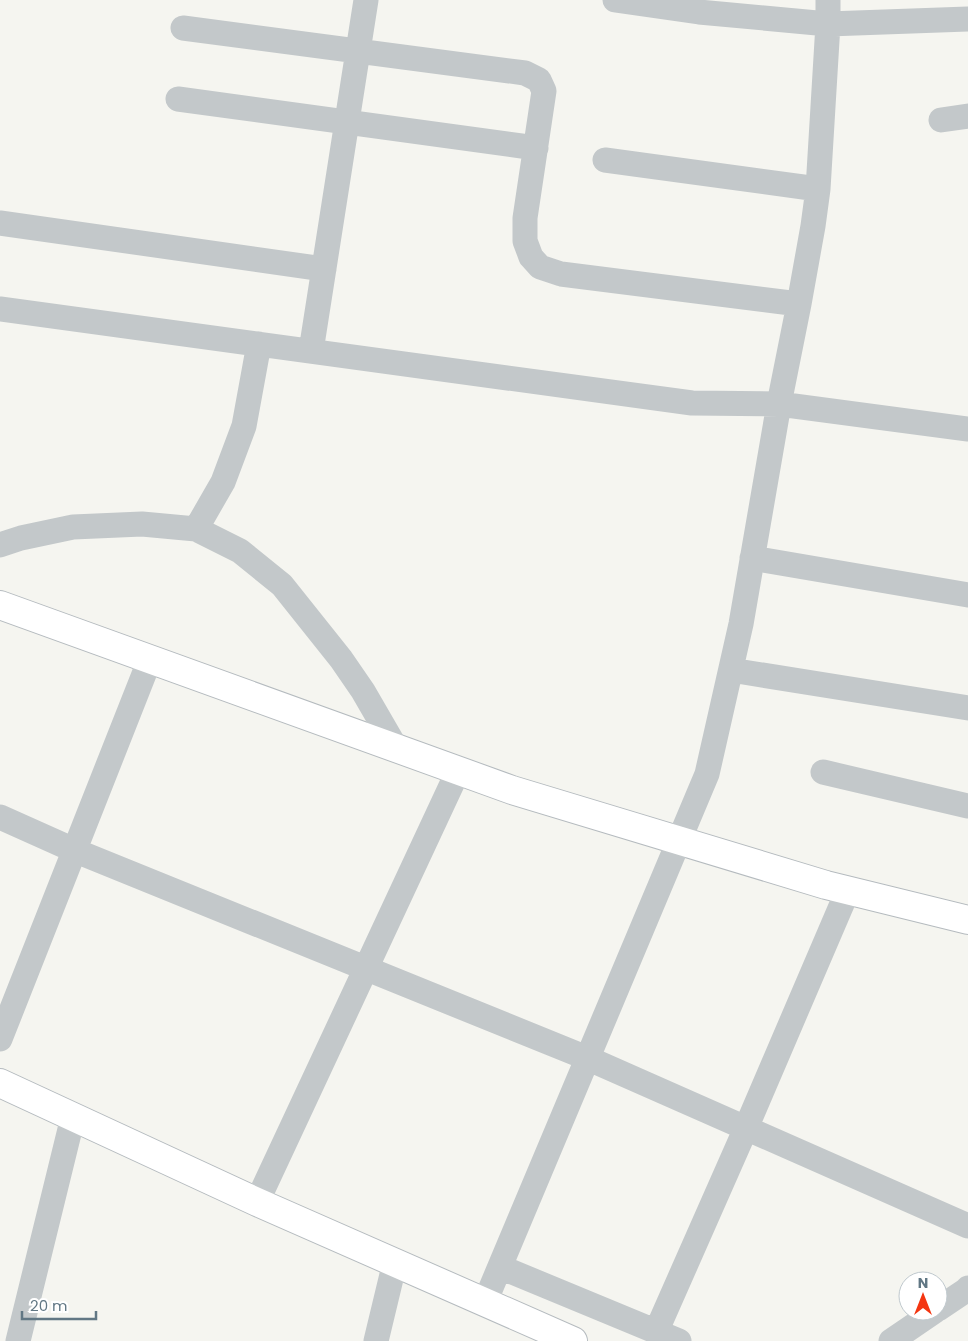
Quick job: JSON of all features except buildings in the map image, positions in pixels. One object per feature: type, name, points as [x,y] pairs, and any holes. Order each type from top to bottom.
[{"type":"street","points":[[311,351],[366,0]]},
{"type":"street","points":[[615,0],[700,12],[828,12],[968,19]]},
{"type":"street","points":[[485,1302],[706,774],[741,624],[818,188],[828,12]]},
{"type":"street","points":[[183,28],[526,73],[539,80],[544,91],[526,218],[525,241],[531,257],[540,267],[561,274],[799,304]]},
{"type":"street","points":[[178,98],[536,148]]},
{"type":"street","points":[[941,120],[968,116]]},
{"type":"street","points":[[605,160],[818,188]]},
{"type":"street","points":[[0,223],[324,269]]},
{"type":"street","points":[[0,309],[692,403],[779,404],[968,429]]},
{"type":"street","points":[[196,530],[223,482],[244,426],[259,344]]},
{"type":"street","points":[[0,545],[21,538],[74,527],[142,524],[196,530],[240,551],[282,585],[341,659],[364,691],[396,748]]},
{"type":"street","points":[[752,558],[968,595]]},
{"type":"street","points":[[0,605],[512,790],[848,890],[968,920]]},
{"type":"street","points":[[0,1040],[150,659]]},
{"type":"street","points":[[731,670],[968,708]]},
{"type":"street","points":[[257,1202],[458,771]]},
{"type":"street","points":[[823,772],[968,806]]},
{"type":"street","points":[[0,817],[76,850],[587,1058],[968,1226]]},
{"type":"street","points":[[500,1267],[667,1336],[746,1128],[848,890]]},
{"type":"street","points":[[0,1083],[257,1202],[573,1341]]},
{"type":"street","points":[[18,1341],[74,1117]]},
{"type":"street","points":[[376,1341],[395,1262]]},
{"type":"street","points":[[948,1302],[968,1288]]},
{"type":"street","points":[[890,1341],[920,1321]]}]
